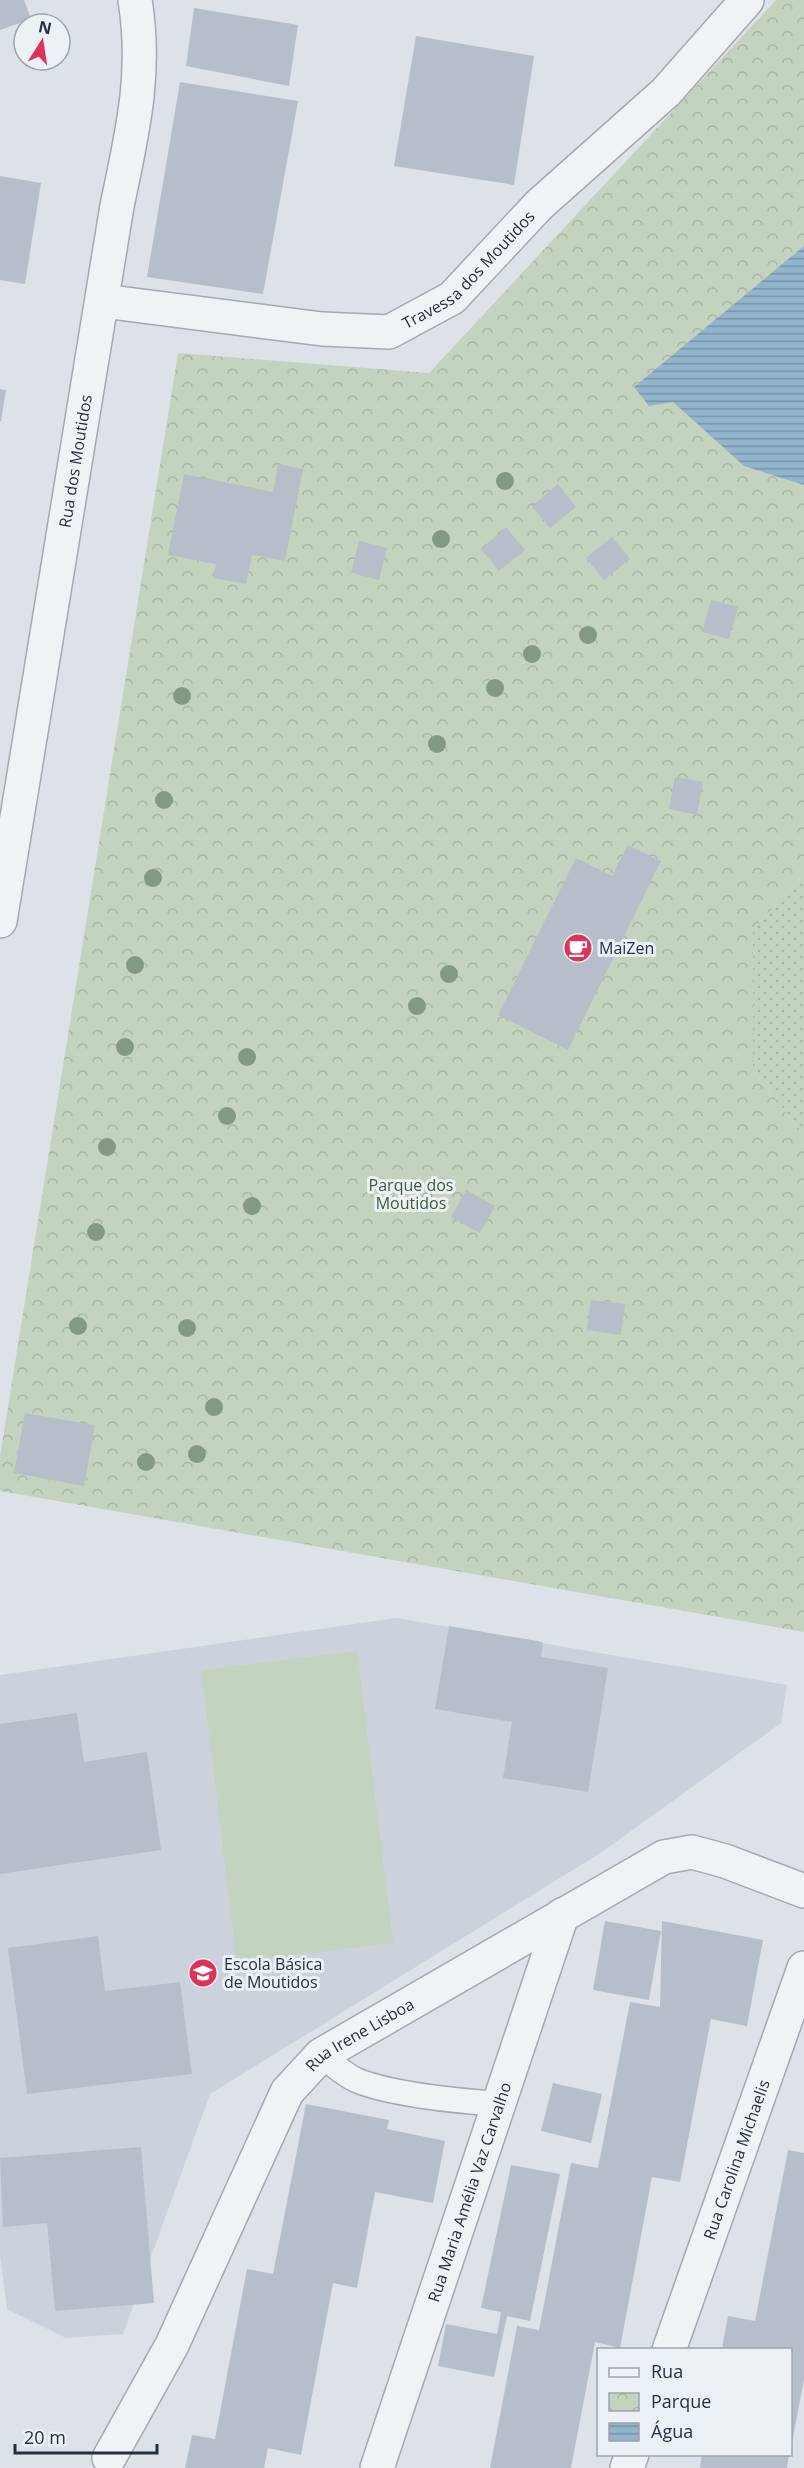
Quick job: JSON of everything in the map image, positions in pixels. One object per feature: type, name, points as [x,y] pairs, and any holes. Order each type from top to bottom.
[{"type":"street","name":"Rua dos Moutidos","points":[[0,921],[117,206],[137,108],[140,32],[135,0]]},
{"type":"street","name":"Travessa dos Moutidos","points":[[103,302],[322,329],[389,333],[453,298],[538,205],[666,93],[747,0]]},
{"type":"street","name":"Rua Irene Lisboa","points":[[110,2458],[172,2345],[287,2092],[321,2055],[664,1857],[692,1852],[725,1861],[804,1891]]},
{"type":"street","name":"Rua Maria Amélia Vaz Carvalho","points":[[377,2468],[562,1916]]},
{"type":"street","name":"Rua Carolina Michaelis","points":[[669,2348],[804,1968]]},
{"type":"lane","points":[[321,2055],[354,2079],[390,2089],[470,2102],[499,2104]]},
{"type":"shaded area","name":"Escola Básica de Moutidos","points":[[396,1618],[787,1685],[781,1723],[602,1852],[210,2094],[123,2334],[66,2338],[7,2309],[0,2255],[0,1675]]},
{"type":"green space","name":"Parque dos Moutidos","points":[[776,0],[804,0],[804,874],[753,929],[753,1071],[804,1135],[804,1632],[0,1491],[0,1456],[178,353],[429,373]]},
{"type":"green space","points":[[804,874],[804,1135],[753,1071],[753,929]]},
{"type":"green space","points":[[357,1651],[393,1943],[237,1962],[201,1670]]},
{"type":"water","points":[[804,246],[804,485],[744,466],[673,402],[649,406],[634,387]]},
{"type":"building","points":[[0,0],[24,0],[28,12],[12,12],[12,26],[0,30]]},
{"type":"building","points":[[194,8],[298,25],[289,86],[186,66]]},
{"type":"building","points":[[416,36],[534,56],[514,185],[394,166]]},
{"type":"building","points":[[180,82],[298,101],[263,294],[147,277]]},
{"type":"building","points":[[0,176],[41,183],[25,284],[0,280]]},
{"type":"building","points":[[0,389],[6,390],[1,421],[0,421]]},
{"type":"building","points":[[278,464],[303,469],[285,561],[252,555],[246,584],[213,578],[216,564],[168,555],[184,474],[273,492]]},
{"type":"building","points":[[558,484],[576,507],[550,528],[532,506]]},
{"type":"building","points":[[506,527],[525,550],[499,571],[481,549]]},
{"type":"building","points":[[612,537],[630,559],[604,580],[586,558]]},
{"type":"building","points":[[359,541],[387,548],[379,580],[351,573]]},
{"type":"building","points":[[711,600],[738,607],[729,639],[702,632]]},
{"type":"building","points":[[675,777],[703,782],[697,815],[669,809]]},
{"type":"building","points":[[628,845],[661,861],[568,1050],[498,1015],[576,858],[612,876]]},
{"type":"building","points":[[466,1190],[495,1206],[480,1233],[451,1217]]},
{"type":"building","points":[[591,1300],[625,1304],[621,1335],[587,1330]]},
{"type":"building","points":[[25,1413],[95,1425],[84,1486],[14,1473]]},
{"type":"building","points":[[449,1626],[543,1642],[541,1657],[608,1668],[588,1792],[503,1778],[512,1722],[435,1709]]},
{"type":"building","points":[[77,1713],[84,1762],[147,1752],[161,1850],[0,1874],[0,1724]]},
{"type":"building","points":[[605,1921],[661,1931],[649,2000],[593,1990]]},
{"type":"building","points":[[662,1921],[763,1940],[747,2026],[711,2019],[680,2182],[652,2177],[620,2348],[595,2342],[571,2468],[490,2468],[517,2326],[539,2330],[571,2163],[598,2168],[630,2002],[660,2007]]},
{"type":"building","points":[[98,1936],[105,1991],[180,1982],[192,2074],[27,2094],[8,1948]]},
{"type":"building","points":[[553,2083],[602,2094],[591,2143],[541,2131]]},
{"type":"building","points":[[306,2104],[389,2120],[387,2129],[445,2141],[433,2203],[375,2192],[357,2288],[333,2283],[301,2455],[268,2448],[264,2468],[185,2468],[192,2435],[215,2439],[247,2269],[273,2274]]},
{"type":"building","points":[[141,2147],[154,2303],[55,2311],[47,2223],[3,2227],[0,2158]]},
{"type":"building","points":[[788,2150],[804,2153],[804,2379],[792,2443],[792,2348],[722,2348],[728,2316],[755,2321]]},
{"type":"building","points":[[511,2165],[560,2174],[530,2321],[507,2316],[494,2377],[438,2366],[446,2324],[497,2334],[501,2312],[481,2308]]},
{"type":"building","points":[[702,2456],[789,2456],[787,2468],[700,2468]]},
{"type":"place","name":"MaiZen","points":[[578,948]]},
{"type":"place","name":"Escola Básica de Moutidos","points":[[203,1973]]}]
